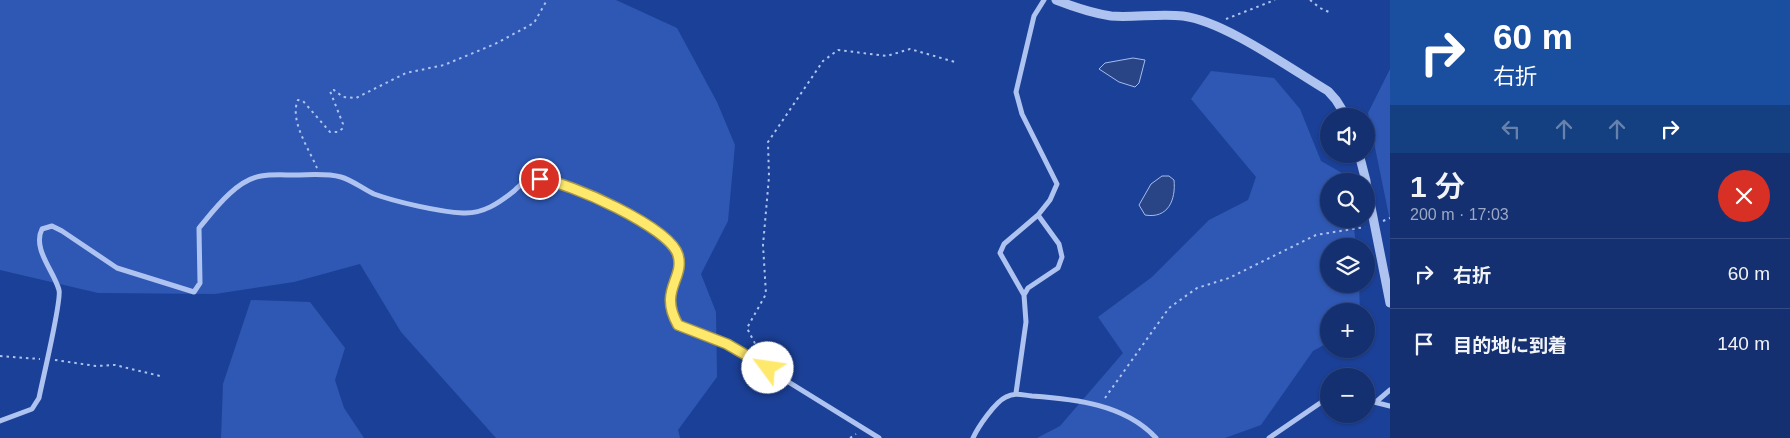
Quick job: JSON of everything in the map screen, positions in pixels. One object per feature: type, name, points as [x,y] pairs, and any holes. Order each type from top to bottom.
[{"type":"street","points":[[1016,393],[1026,322],[1024,295],[1000,253],[1004,244],[1038,215],[1050,200],[1057,184],[1022,114],[1016,92],[1034,16],[1044,0]]},
{"type":"street","points":[[1056,0],[1084,11],[1112,16],[1183,16],[1210,24],[1229,33],[1328,91],[1341,108]]},
{"type":"street","points":[[0,421],[32,409],[38,398],[47,359],[60,292],[40,246],[39,236],[42,229],[52,226],[62,230],[117,268],[194,292],[200,283],[199,228],[232,192],[260,176],[320,174],[342,177],[375,194],[464,214],[483,211],[501,201],[525,182],[540,179],[554,180],[642,221],[673,246],[679,256],[678,272],[671,288],[670,302],[671,314],[678,325],[727,344],[879,438]]},
{"type":"street","points":[[1024,295],[1028,288],[1058,268],[1062,257],[1059,244],[1038,215]]},
{"type":"street","points":[[1375,222],[1390,303]]},
{"type":"street","points":[[1376,402],[1390,390]]},
{"type":"street","points":[[973,438],[978,427],[1004,398],[1016,393],[1099,406],[1117,412],[1156,438]]},
{"type":"street","points":[[1376,402],[1390,406]]},
{"type":"street","points":[[1269,438],[1320,403]]},
{"type":"path","points":[[320,174],[297,123],[294,109],[298,100],[303,101],[330,132],[338,132],[342,129],[342,124],[330,91],[334,90],[343,97],[356,98],[406,73],[444,65],[495,44],[525,30],[534,23],[547,0]]},
{"type":"path","points":[[1210,24],[1275,0]]},
{"type":"path","points":[[1310,0],[1329,12]]},
{"type":"path","points":[[768,368],[747,328],[766,294],[763,245],[769,177],[768,142],[823,60],[838,50],[887,56],[910,49],[955,62]]},
{"type":"path","points":[[1099,406],[1169,308],[1197,288],[1229,278],[1316,235],[1376,226],[1390,218]]},
{"type":"path","points":[[0,356],[47,359],[96,366],[115,365],[160,376]]},
{"type":"shaded area","points":[[0,0],[616,0],[677,28],[717,102],[735,145],[728,221],[701,274],[716,312],[717,377],[678,430],[680,438],[496,438],[401,332],[360,264],[294,282],[215,294],[98,293],[0,270]]},
{"type":"shaded area","points":[[1133,58],[1145,60],[1139,83],[1135,87],[1119,82],[1099,69],[1105,63]]},
{"type":"shaded area","points":[[1390,69],[1390,221],[1375,147],[1375,108],[1370,108]]},
{"type":"shaded area","points":[[1211,71],[1274,78],[1300,109],[1320,159],[1320,163],[1324,163],[1342,173],[1320,173],[1320,228],[1354,228],[1355,238],[1320,238],[1320,293],[1359,293],[1360,303],[1320,303],[1320,347],[1313,351],[1261,425],[1225,438],[1037,438],[1060,426],[1123,353],[1098,317],[1152,277],[1209,220],[1248,200],[1256,177],[1191,99]]},
{"type":"shaded area","points":[[1162,176],[1169,176],[1174,180],[1172,201],[1165,211],[1160,214],[1145,215],[1139,205],[1151,184]]},
{"type":"shaded area","points":[[251,300],[310,302],[345,348],[335,380],[344,408],[364,438],[221,438],[223,384]]},
{"type":"route","points":[[540,179],[554,180],[599,200],[642,221],[660,233],[673,246],[679,256],[678,272],[671,288],[670,302],[671,314],[678,325],[727,344],[768,368]]}]
